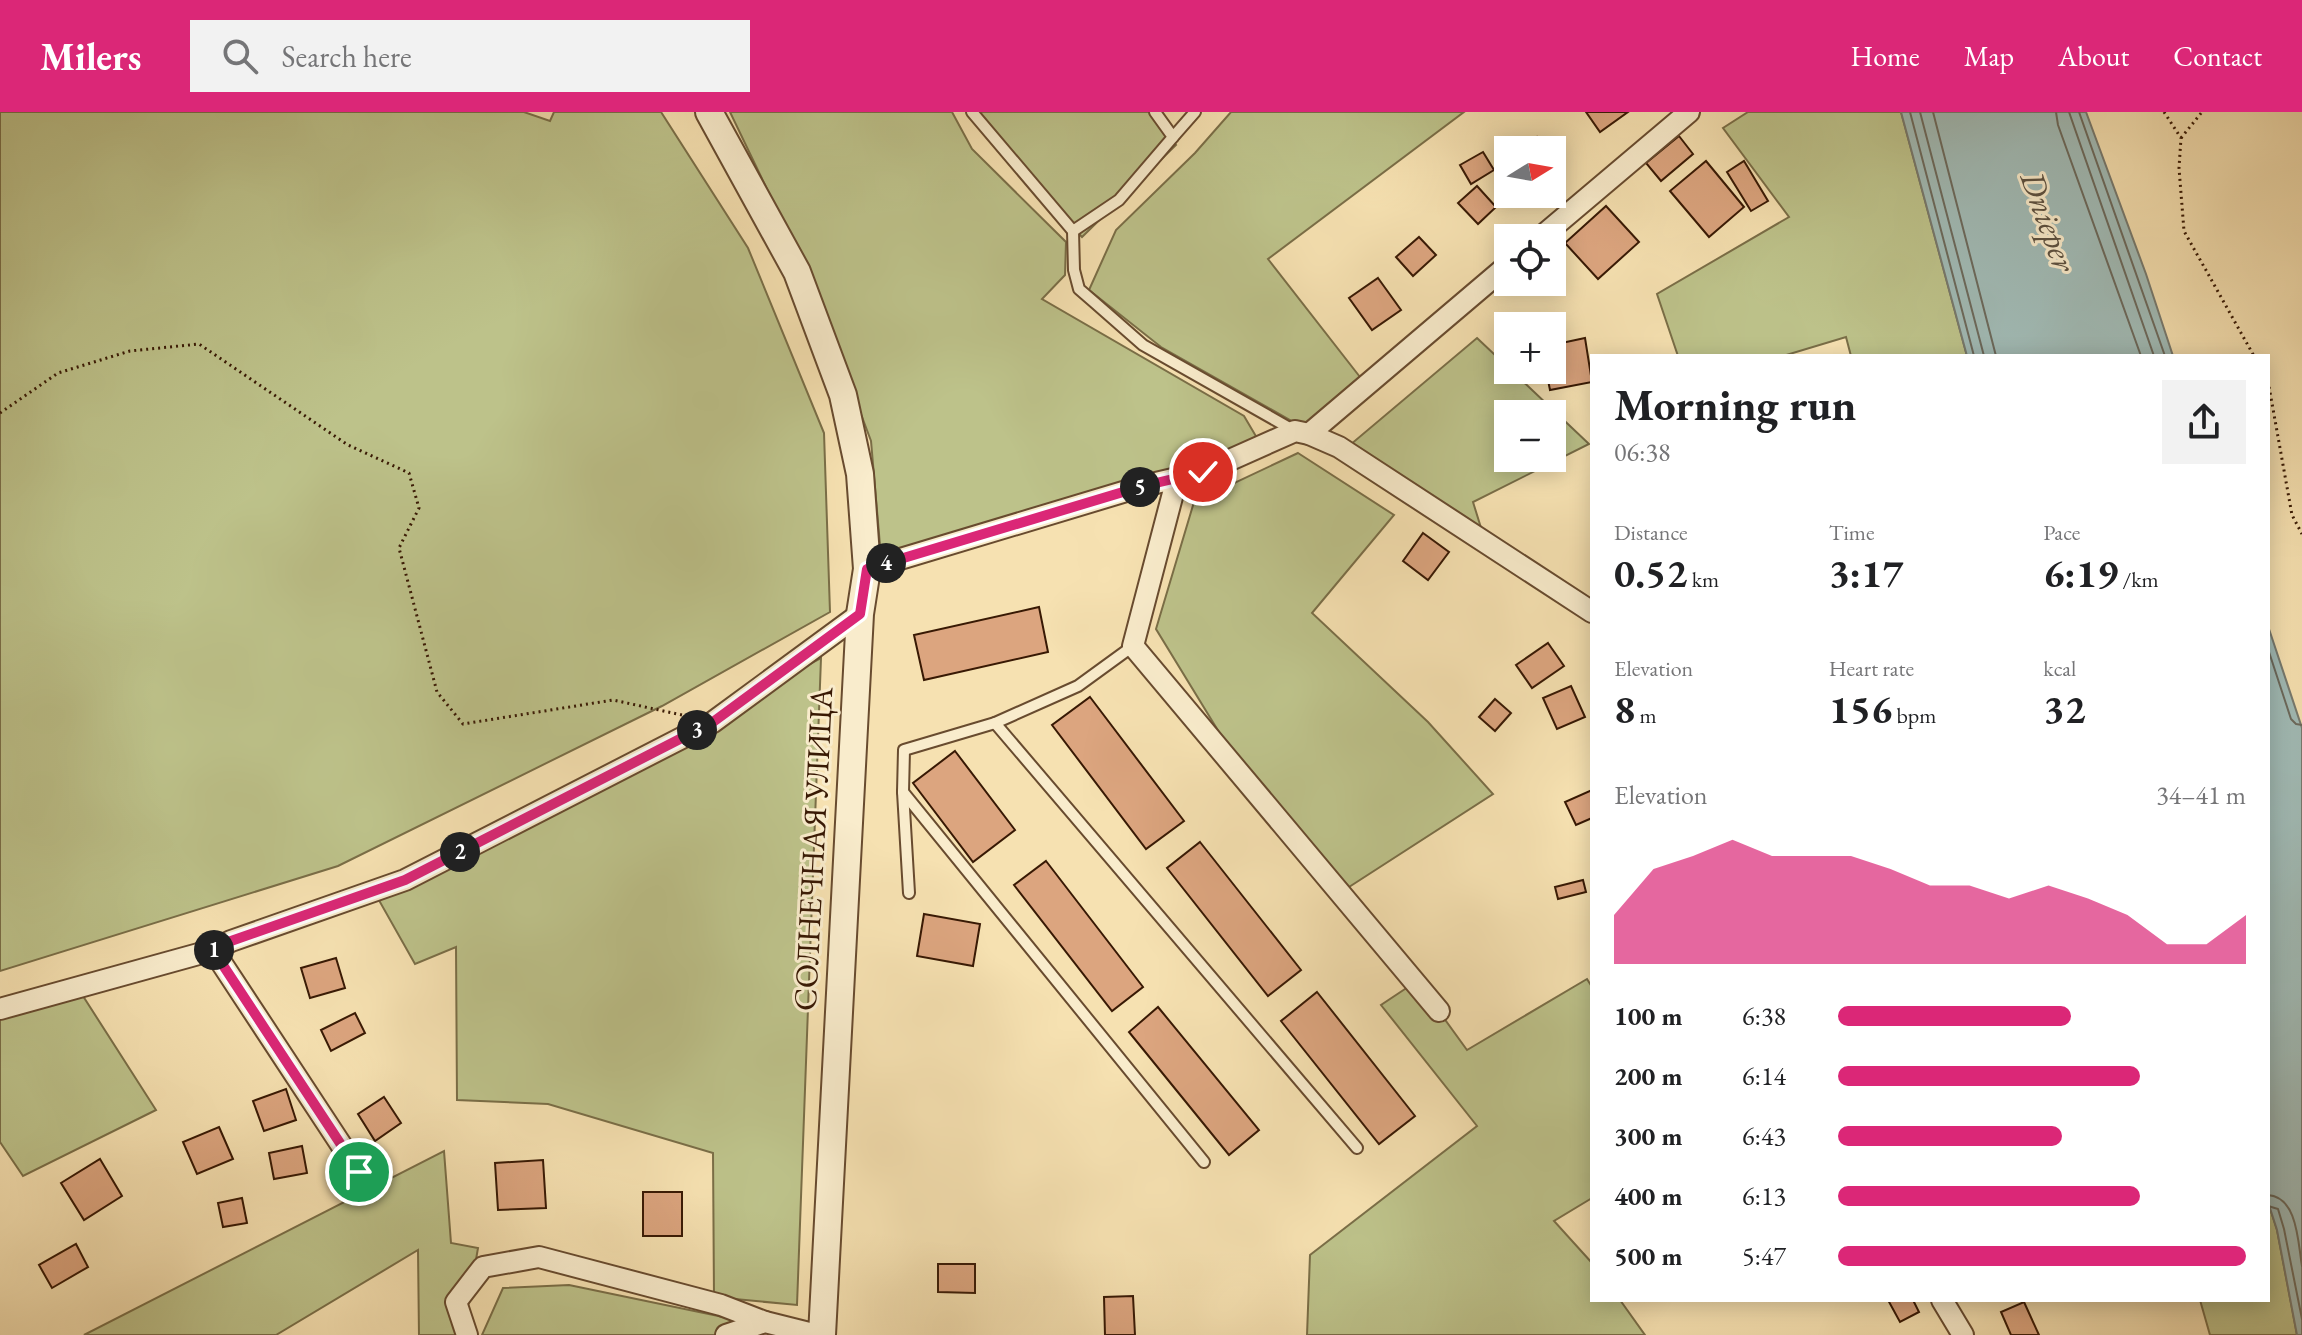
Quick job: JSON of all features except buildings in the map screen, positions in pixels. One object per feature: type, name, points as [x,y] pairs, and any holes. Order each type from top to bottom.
[{"type":"street","name":"СОЛНЕЧНАЯ УЛИЦА","points":[[709,112],[797,272],[843,395],[860,474],[867,569],[860,614],[819,1335]]},
{"type":"street","points":[[1557,224],[1689,112]]},
{"type":"street","points":[[867,569],[1203,472],[1302,432],[1494,276]]},
{"type":"street","points":[[1302,432],[1339,447],[1590,611]]},
{"type":"street","points":[[1177,478],[1133,646],[1439,1011]]},
{"type":"street","points":[[0,1009],[213,950],[405,880],[713,722],[860,614]]},
{"type":"street","points":[[213,950],[359,1172]]},
{"type":"street","points":[[467,1335],[456,1302],[483,1267],[539,1257],[721,1305],[765,1322],[819,1335]]},
{"type":"street","points":[[1943,1302],[1963,1335]]},
{"type":"street","points":[[726,1335],[765,1322]]},
{"type":"lane","points":[[972,112],[1073,231],[1074,270],[1079,289],[1143,345],[1302,432]]},
{"type":"lane","points":[[1155,112],[1173,137]]},
{"type":"lane","points":[[1073,231],[1119,200],[1195,112]]},
{"type":"lane","points":[[909,893],[903,792],[904,750],[995,723],[1078,686],[1133,646]]},
{"type":"lane","points":[[995,723],[1357,1148]]},
{"type":"lane","points":[[903,792],[1204,1162]]},
{"type":"path","points":[[2164,112],[2181,138]]},
{"type":"path","points":[[2202,112],[2181,138],[2179,168],[2184,231],[2253,354]]},
{"type":"path","points":[[0,413],[58,373],[130,351],[199,344],[348,445],[409,473],[419,508],[399,548],[437,692],[463,724],[613,700],[713,722]]},
{"type":"path","points":[[2270,392],[2292,515],[2302,534]]},
{"type":"green space","points":[[0,112],[524,112],[550,121],[554,112],[661,112],[748,248],[824,433],[830,612],[662,706],[338,866],[0,971]]},
{"type":"green space","points":[[730,112],[952,112],[972,149],[1066,242],[1065,275],[1042,299],[1244,416],[1257,438],[1176,473],[881,557],[871,441],[811,281]]},
{"type":"green space","points":[[971,112],[1151,112],[1176,145],[1082,237],[987,137]]},
{"type":"green space","points":[[1231,112],[1464,112],[1268,259],[1367,386],[1311,432],[1161,347],[1089,290],[1116,230],[1195,153]]},
{"type":"green space","points":[[1748,112],[1901,112],[1966,354],[1850,354],[1846,337],[1790,354],[1677,354],[1657,294],[1789,217],[1723,128]]},
{"type":"green space","points":[[1477,338],[1494,354],[1494,384],[1526,384],[1543,400],[1494,400],[1494,472],[1533,472],[1473,502],[1482,531],[1344,450]]},
{"type":"green space","points":[[1566,422],[1589,444],[1566,456]]},
{"type":"green space","points":[[1298,453],[1394,515],[1312,613],[1428,722],[1493,794],[1349,887],[1244,773],[1156,629],[1194,502]]},
{"type":"green space","points":[[821,658],[797,1305],[714,1297],[713,1153],[548,1104],[457,1100],[456,947],[415,964],[376,895]]},
{"type":"green space","points":[[1587,979],[1590,984],[1590,1199],[1554,1221],[1590,1261],[1590,1302],[1621,1302],[1645,1335],[1307,1335],[1310,1255],[1477,1126],[1381,1005],[1417,981],[1467,1050]]},
{"type":"green space","points":[[74,982],[156,1110],[23,1176],[0,1142],[0,1005]]},
{"type":"green space","points":[[444,1151],[451,1243],[478,1248],[463,1335],[419,1335],[418,1250],[276,1335],[84,1335]]},
{"type":"green space","points":[[2270,1208],[2297,1335],[2210,1335],[2201,1302],[2270,1302]]},
{"type":"green space","points":[[569,1285],[776,1328],[747,1335],[482,1335],[503,1288]]},
{"type":"water","name":"Dnieper","points":[[1901,112],[2086,112],[2172,354],[1966,354]]},
{"type":"water","points":[[2270,632],[2302,728],[2302,1335],[2297,1335],[2270,1208]]},
{"type":"route","points":[[359,1172],[213,950],[405,880],[713,722],[860,614],[867,569],[1143,486],[1203,472]]}]
